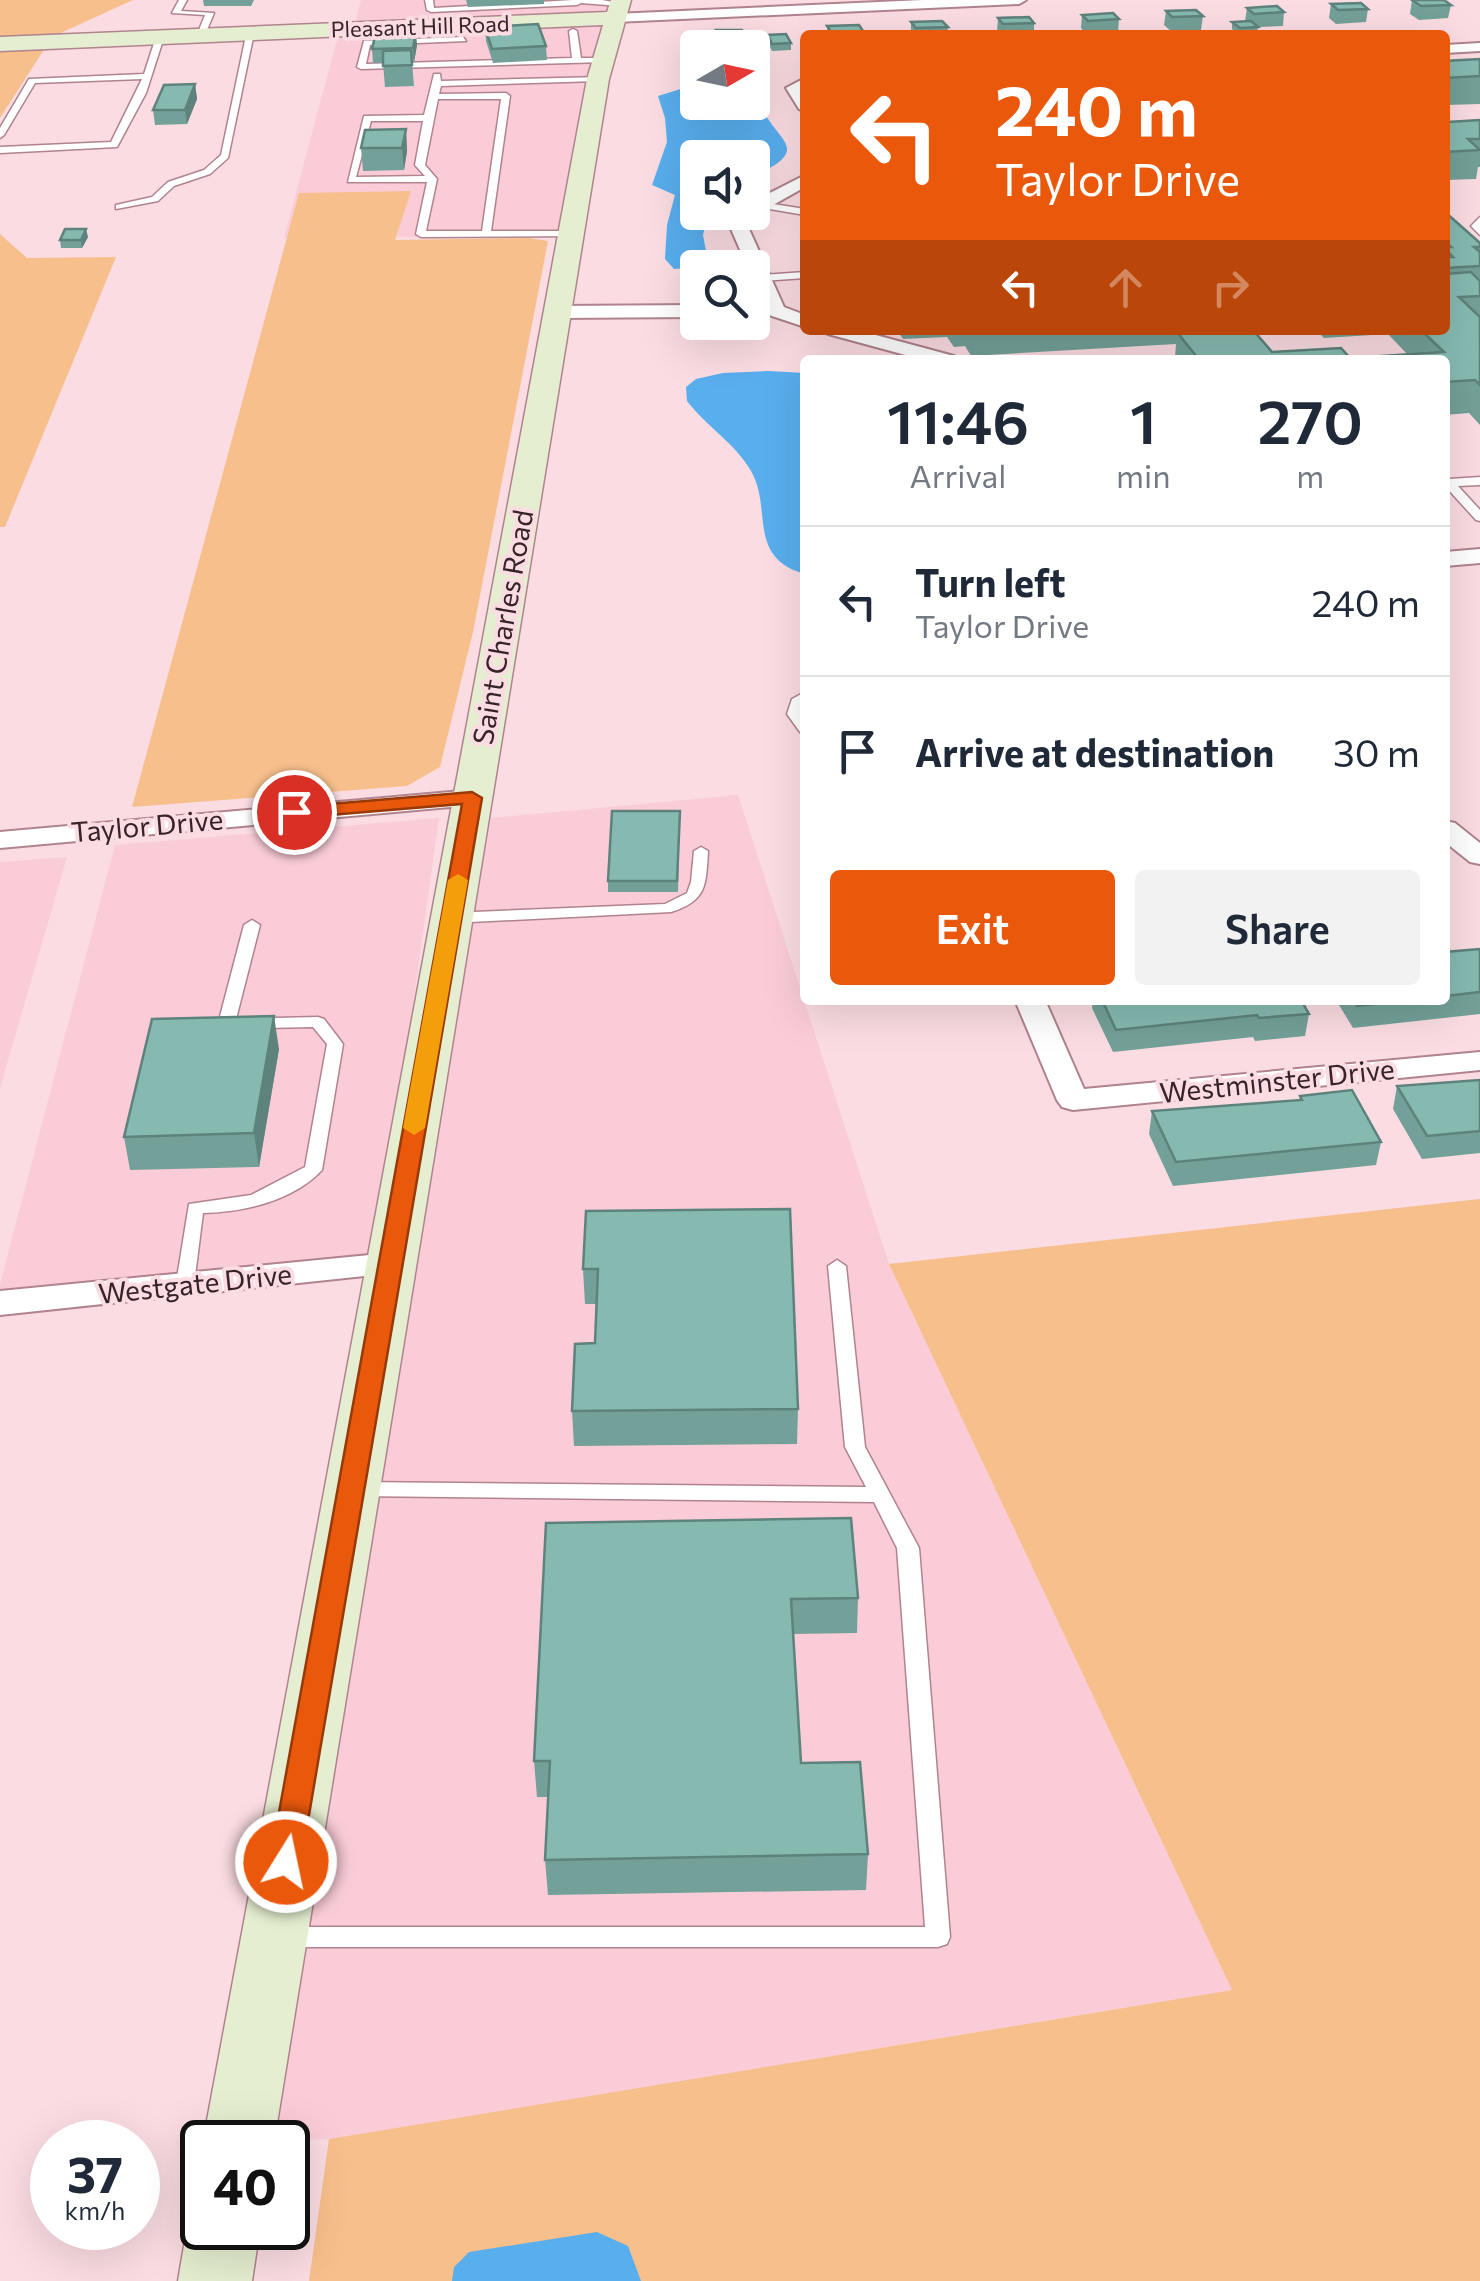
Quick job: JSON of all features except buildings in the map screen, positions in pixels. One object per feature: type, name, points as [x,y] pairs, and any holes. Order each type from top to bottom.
[{"type":"street","name":"Pleasant Hill Road","points":[[0,44],[482,24],[619,7],[1019,0]]},
{"type":"street","name":"Saint Charles Road","points":[[242,2120],[472,798],[566,297],[571,234],[601,70],[619,7]]},
{"type":"street","points":[[1450,49],[1480,48]]},
{"type":"street","points":[[770,199],[800,183]]},
{"type":"street","points":[[566,297],[680,309]]},
{"type":"street","points":[[770,302],[776,311]]},
{"type":"street","points":[[770,311],[800,320]]},
{"type":"street","points":[[854,335],[928,355]]},
{"type":"street","points":[[1450,559],[1480,556]]},
{"type":"street","name":"Taylor Drive","points":[[0,840],[472,798]]},
{"type":"street","points":[[1450,833],[1480,856]]},
{"type":"street","name":"Westminster Drive","points":[[1032,1005],[1074,1100],[1480,1061]]},
{"type":"street","name":"Westgate Drive","points":[[0,1303],[390,1264]]},
{"type":"street","points":[[215,2281],[220,2250]]},
{"type":"lane","points":[[183,0],[176,13],[210,12],[201,36]]},
{"type":"lane","points":[[429,0],[431,10],[577,1],[619,7]]},
{"type":"lane","points":[[451,48],[482,24]]},
{"type":"lane","points":[[573,31],[577,62]]},
{"type":"lane","points":[[120,207],[155,199],[171,184],[207,172],[225,156],[250,33]]},
{"type":"lane","points":[[0,150],[114,145],[148,76],[160,37]]},
{"type":"lane","points":[[463,39],[367,44],[360,68],[577,62],[601,70]]},
{"type":"lane","points":[[432,179],[420,165],[437,84],[437,66],[444,57]]},
{"type":"lane","points":[[437,84],[601,70]]},
{"type":"lane","points":[[0,135],[32,81],[148,76]]},
{"type":"lane","points":[[434,97],[506,96],[486,234]]},
{"type":"lane","points":[[428,118],[367,118],[351,180],[432,179]]},
{"type":"lane","points":[[432,179],[421,234],[571,234]]},
{"type":"lane","points":[[770,207],[800,211]]},
{"type":"lane","points":[[1480,220],[1476,226],[1480,232]]},
{"type":"lane","points":[[770,283],[800,276]]},
{"type":"lane","points":[[1450,483],[1480,480]]},
{"type":"lane","points":[[1450,484],[1480,517]]},
{"type":"lane","points":[[800,700],[794,714],[800,722]]},
{"type":"lane","points":[[451,918],[666,910],[689,904],[698,892],[701,851]]},
{"type":"lane","points":[[186,1284],[196,1208],[239,1207],[276,1195],[312,1170],[334,1044],[318,1022],[226,1024],[252,924]]},
{"type":"lane","points":[[272,1937],[938,1937],[908,1548],[855,1448],[837,1266]]},
{"type":"lane","points":[[351,1490],[880,1495]]},
{"type":"shaded area","points":[[0,0],[133,0],[54,36],[0,39]]},
{"type":"shaded area","points":[[361,0],[611,0],[605,16],[354,27]]},
{"type":"shaded area","points":[[607,20],[588,75],[561,236],[284,238],[339,32]]},
{"type":"shaded area","points":[[47,45],[0,118],[0,47]]},
{"type":"shaded area","points":[[411,191],[395,240],[548,241],[473,632],[440,767],[407,786],[132,807],[299,193]]},
{"type":"shaded area","points":[[0,234],[27,258],[116,257],[5,527],[0,527]]},
{"type":"shaded area","points":[[738,795],[800,988],[800,1005],[806,1005],[889,1264],[1232,1990],[329,2139],[310,2140],[310,2120],[256,2120],[491,818]]},
{"type":"shaded area","points":[[439,818],[377,1261],[0,1298],[0,1284],[115,845]]},
{"type":"shaded area","points":[[67,857],[0,1088],[0,862]]},
{"type":"shaded area","points":[[1480,1199],[1480,2281],[309,2281],[329,2139],[1232,1990],[889,1264]]},
{"type":"water","points":[[680,89],[680,120],[768,120],[787,152],[770,168],[770,140],[680,140],[680,230],[704,230],[706,250],[680,250],[680,269],[674,269],[665,259],[667,225],[675,195],[652,185],[667,142],[658,96]]},
{"type":"water","points":[[723,373],[800,373],[800,572],[775,556],[768,544],[751,471],[687,401],[686,387],[696,379]]},
{"type":"water","points":[[597,2232],[628,2246],[641,2281],[452,2281],[454,2267],[469,2252]]},
{"type":"slow traffic","points":[[414,1128],[458,880]]},
{"type":"route","points":[[286,1862],[472,798],[294,812]]}]
